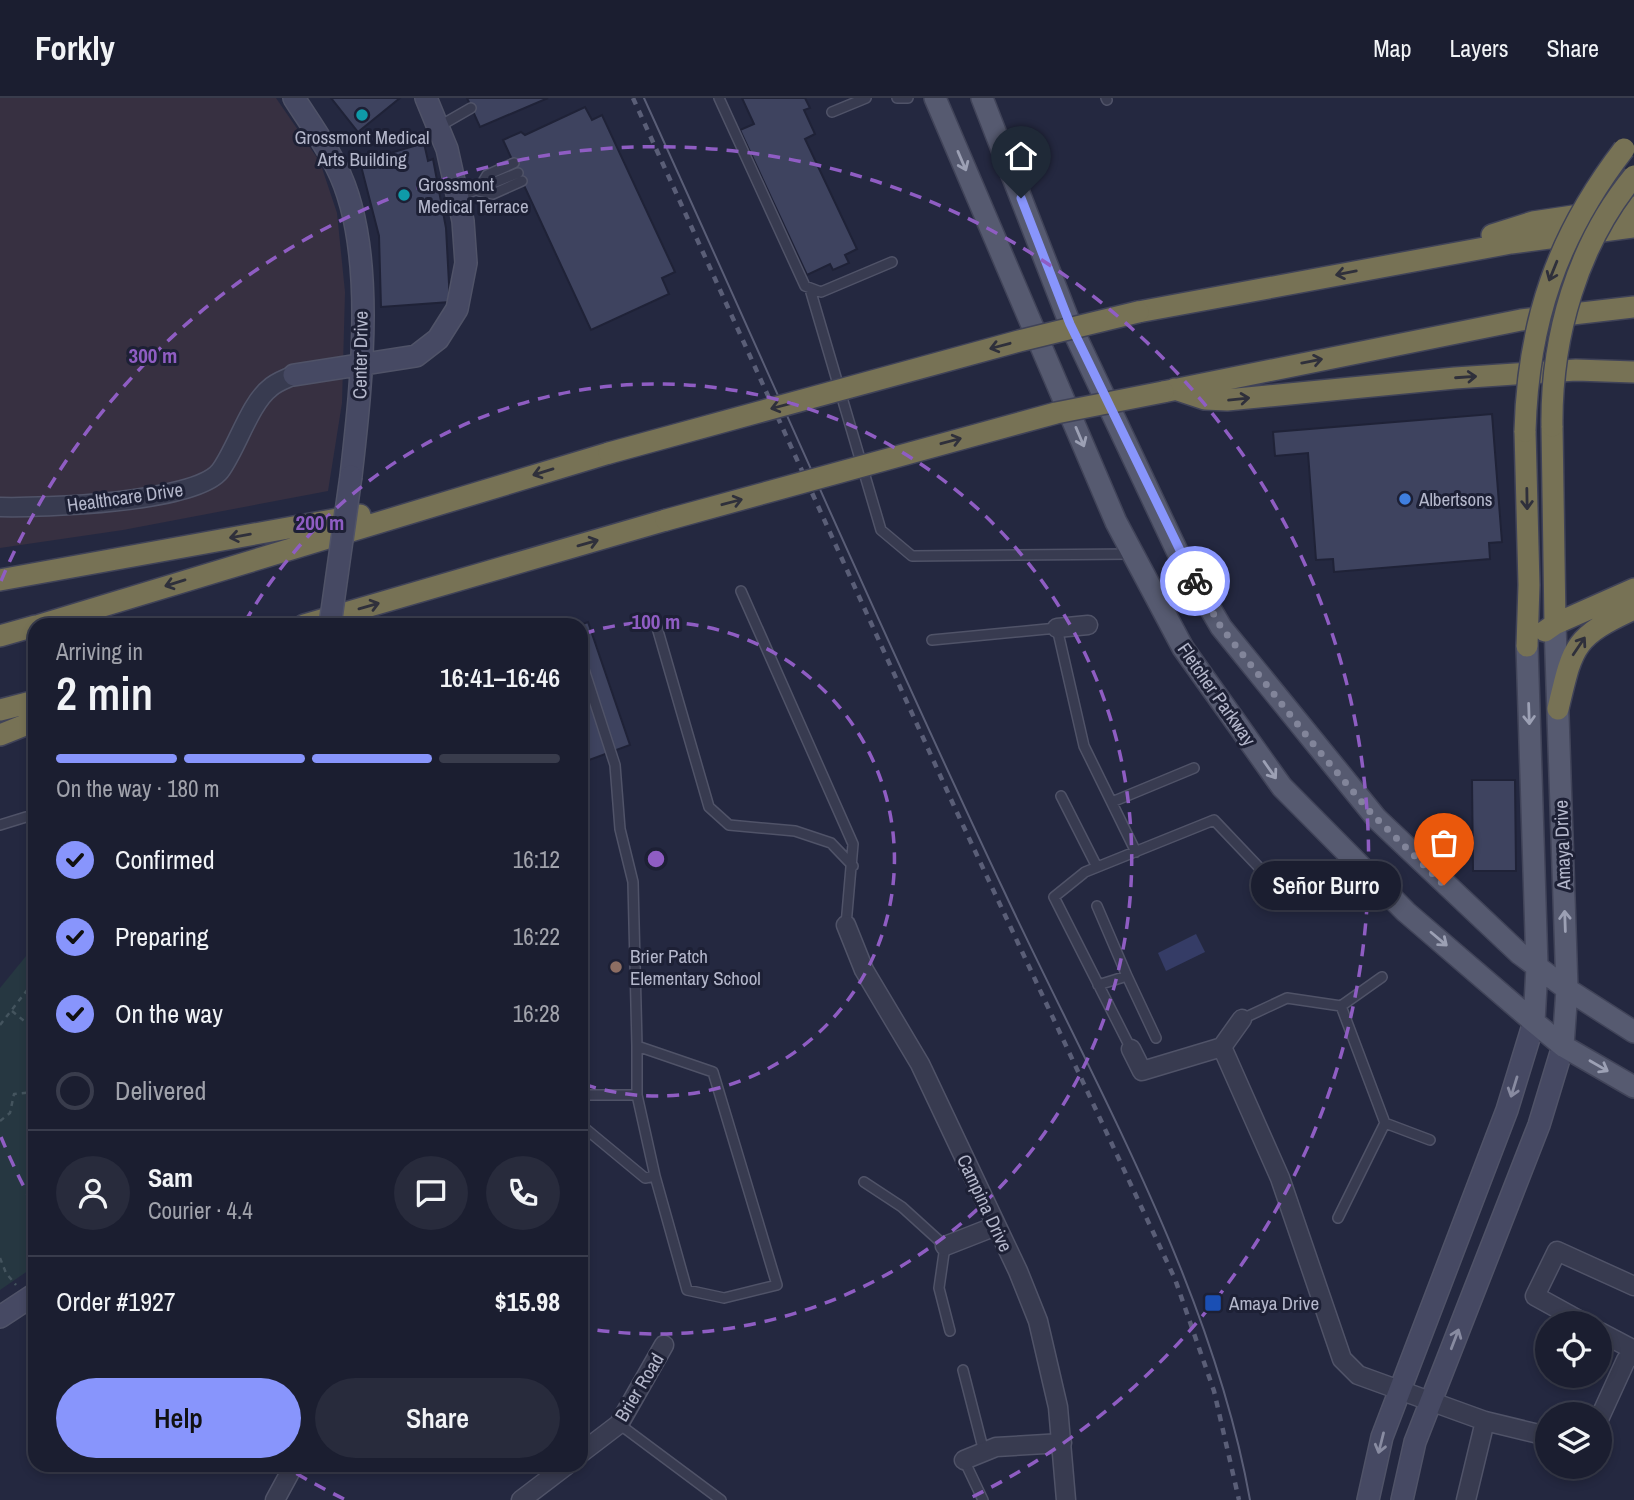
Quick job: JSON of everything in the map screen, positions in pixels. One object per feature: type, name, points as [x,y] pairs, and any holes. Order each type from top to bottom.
[{"type":"highway","points":[[1527,646],[1529,585],[1525,431],[1531,354],[1547,288],[1581,211],[1629,144]]},
{"type":"highway","points":[[1555,624],[1552,426],[1557,353],[1567,303],[1585,257],[1605,218],[1634,176]]},
{"type":"highway","points":[[1413,261],[1533,222],[1634,207]]},
{"type":"highway","points":[[60,618],[609,453],[1019,341],[1138,312],[1413,261],[1511,243],[1634,227]]},
{"type":"highway","points":[[328,618],[666,520],[1056,412],[1521,320],[1634,307]]},
{"type":"highway","points":[[1168,390],[1205,399],[1227,400],[1455,377],[1576,370],[1634,372]]},
{"type":"highway","points":[[0,580],[452,500]]},
{"type":"highway","points":[[1527,646],[1555,624],[1634,589]]},
{"type":"highway","points":[[1558,709],[1568,666],[1580,640],[1634,610]]},
{"type":"highway","points":[[0,636],[28,628]]},
{"type":"highway","points":[[0,710],[28,703]]},
{"type":"highway","points":[[0,735],[28,724]]},
{"type":"main road","name":"Fletcher Parkway","points":[[935,98],[1116,522],[1183,648],[1282,787],[1406,912],[1563,1046],[1634,1087]]},
{"type":"main road","points":[[982,98],[1070,324],[1178,553],[1221,627],[1372,814],[1444,885],[1537,967],[1634,1032]]},
{"type":"main road","name":"Amaya Drive","points":[[1555,624],[1567,989],[1563,1046]]},
{"type":"main road","name":"Amaya Drive","points":[[1527,646],[1537,967],[1534,1022]]},
{"type":"street","name":"Center Drive","points":[[294,98],[337,166],[350,201],[359,267],[362,364],[351,476],[331,618]]},
{"type":"street","name":"Healthcare Drive","points":[[0,507],[42,508],[121,500],[160,495],[201,484],[219,473],[268,388],[293,375],[416,356],[438,339],[457,309],[466,263],[468,194],[426,98]]},
{"type":"street","points":[[1057,628],[1088,625]]},
{"type":"street","name":"Campina Drive","points":[[846,925],[864,970],[920,1064],[1038,1321],[1049,1363],[1062,1443],[1066,1500]]},
{"type":"street","points":[[1131,1049],[1142,1072],[1222,1047],[1242,1020]]},
{"type":"street","name":"Amaya Drive","points":[[1368,1500],[1382,1437],[1507,1111],[1534,1022]]},
{"type":"street","name":"Amaya Drive","points":[[1402,1500],[1415,1442],[1539,1125],[1563,1046]]},
{"type":"street","points":[[1222,1047],[1280,1178],[1342,1359],[1358,1375],[1485,1421],[1535,1433]]},
{"type":"street","points":[[945,1246],[996,1226]]},
{"type":"street","points":[[1562,1311],[1535,1296],[1557,1251],[1634,1286]]},
{"type":"street","points":[[0,1317],[28,1299]]},
{"type":"street","points":[[1607,1402],[1626,1360],[1634,1353],[1612,1339]]},
{"type":"street","name":"Brier Road","points":[[588,1448],[619,1424],[664,1345]]},
{"type":"street","points":[[1466,1500],[1485,1421]]},
{"type":"street","points":[[964,1460],[996,1447],[1062,1443]]},
{"type":"street","points":[[275,1500],[290,1472]]},
{"type":"street","points":[[521,1500],[557,1472]]},
{"type":"lane","points":[[719,98],[805,286],[821,292],[892,262]]},
{"type":"lane","points":[[832,112],[866,98]]},
{"type":"lane","points":[[897,98],[908,98]]},
{"type":"lane","points":[[438,127],[471,107]]},
{"type":"lane","points":[[468,194],[487,175],[514,163]]},
{"type":"lane","points":[[468,194],[493,194],[520,177]]},
{"type":"lane","points":[[810,289],[871,503],[881,530],[891,539],[912,555],[1134,554]]},
{"type":"lane","points":[[741,592],[853,844],[846,925]]},
{"type":"lane","points":[[656,625],[709,807],[729,825],[795,831],[831,843],[853,866]]},
{"type":"lane","points":[[932,640],[1057,628],[1084,746],[1136,852]]},
{"type":"lane","points":[[588,682],[615,765],[620,829],[633,882],[637,1095],[655,1176],[687,1290],[724,1298],[777,1286],[713,1072],[646,1046],[637,1046]]},
{"type":"lane","points":[[1112,802],[1194,768]]},
{"type":"lane","points":[[1061,796],[1097,867]]},
{"type":"lane","points":[[0,825],[28,817]]},
{"type":"lane","points":[[1131,1049],[1054,897],[1085,872],[1214,820],[1290,900]]},
{"type":"lane","points":[[1097,906],[1156,1038]]},
{"type":"lane","points":[[1098,985],[1127,976]]},
{"type":"lane","points":[[1242,1020],[1287,998],[1341,1006],[1382,977]]},
{"type":"lane","points":[[1338,1218],[1385,1123],[1341,1006]]},
{"type":"lane","points":[[588,1095],[637,1095]]},
{"type":"lane","points":[[1385,1123],[1430,1140]]},
{"type":"lane","points":[[588,1131],[645,1178],[655,1176]]},
{"type":"lane","points":[[864,1182],[902,1207],[945,1246],[939,1288],[950,1331]]},
{"type":"lane","points":[[963,1370],[984,1452]]},
{"type":"lane","points":[[619,1424],[721,1500]]},
{"type":"lane","points":[[964,1460],[983,1500]]},
{"type":"path","points":[[0,1025],[28,989]]},
{"type":"path","points":[[12,1011],[28,1024]]},
{"type":"path","points":[[0,1121],[10,1114],[14,1094],[28,1093]]},
{"type":"path","points":[[0,1258],[6,1273],[28,1292]]},
{"type":"shaded area","points":[[0,98],[276,98],[320,162],[337,213],[345,292],[342,403],[328,491],[123,530],[0,548]]},
{"type":"shaded area","points":[[28,954],[28,1271],[0,1290],[0,988]]},
{"type":"water","points":[[1196,934],[1205,952],[1166,971],[1158,953]]},
{"type":"building","name":"Grossmont Medical Arts Building","points":[[331,98],[400,98],[358,132]]},
{"type":"building","points":[[467,98],[548,98],[480,127]]},
{"type":"building","points":[[742,98],[805,98],[810,108],[804,110],[815,134],[805,139],[857,249],[845,255],[849,263],[833,270],[830,264],[807,275],[740,130],[754,124]]},
{"type":"building","points":[[585,107],[592,120],[602,115],[675,272],[662,278],[669,294],[591,330],[503,140],[521,132],[525,135]]},
{"type":"building","name":"Grossmont Medical Terrace","points":[[424,143],[428,161],[433,159],[446,228],[450,302],[381,307],[379,236],[360,162]]},
{"type":"building","name":"Albertsons","points":[[1492,414],[1502,542],[1489,543],[1490,559],[1334,572],[1333,559],[1316,560],[1308,453],[1275,456],[1273,432]]},
{"type":"building","points":[[588,622],[630,745],[588,760]]},
{"type":"building","points":[[1472,780],[1515,780],[1516,871],[1473,871]]},
{"type":"tram line","points":[[644,98],[957,791],[1111,1112],[1179,1264],[1208,1342],[1232,1421],[1250,1500]]},
{"type":"railway","points":[[633,98],[954,806],[1175,1279],[1214,1391],[1239,1500]]},
{"type":"way so far","points":[[1195,581],[1221,627],[1314,745],[1372,814],[1444,885]]},
{"type":"place","name":"Grossmont Medical Arts Building","points":[[362,115]]},
{"type":"place","name":"Grossmont Medical Terrace","points":[[404,195]]},
{"type":"place","name":"Albertsons","points":[[1405,499]]},
{"type":"place","name":"Señor Burro","points":[[1444,885]]},
{"type":"place","name":"Brier Patch Elementary School","points":[[616,967]]},
{"type":"place","name":"Amaya Drive","points":[[1213,1303]]},
{"type":"route","points":[[1021,198],[1070,324],[1178,553],[1195,581]]}]
